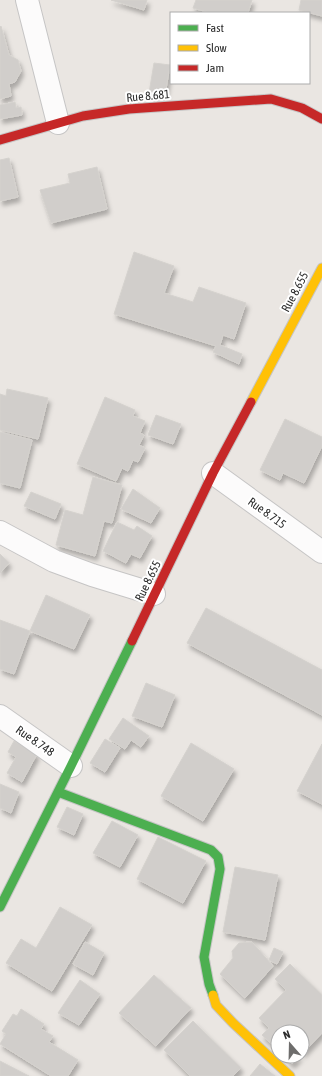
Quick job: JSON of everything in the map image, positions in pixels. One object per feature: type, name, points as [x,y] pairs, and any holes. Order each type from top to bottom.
[{"type":"street","points":[[27,0],[58,123]]},
{"type":"street","name":"Rue 8.681","points":[[0,140],[83,116],[129,109],[271,99],[302,108],[322,119]]},
{"type":"street","name":"Rue 8.655","points":[[0,907],[71,766],[213,474],[322,268]]},
{"type":"street","name":"Rue 8.715","points":[[213,474],[322,552]]},
{"type":"street","points":[[0,532],[54,561],[92,575],[154,594]]},
{"type":"street","name":"Rue 8.748","points":[[0,716],[71,766]]},
{"type":"street","points":[[58,792],[211,850],[218,857],[220,869],[204,957],[209,984],[216,1005],[233,1023],[290,1076]]},
{"type":"building","points":[[111,0],[147,0],[144,10]]},
{"type":"building","points":[[196,0],[252,0],[248,12],[207,12],[193,8]]},
{"type":"building","points":[[301,0],[322,0],[322,16],[299,10]]},
{"type":"building","points":[[1,26],[9,55],[18,60],[21,71],[15,82],[9,84],[11,96],[0,99],[0,27]]},
{"type":"building","points":[[154,63],[170,65],[165,95],[149,93]]},
{"type":"building","points":[[15,102],[16,108],[21,107],[22,115],[0,119],[0,105]]},
{"type":"building","points":[[9,158],[18,197],[0,201],[0,160]]},
{"type":"building","points":[[97,167],[107,209],[51,223],[40,190],[70,183],[68,174]]},
{"type":"building","points":[[134,252],[174,266],[164,293],[193,302],[199,287],[246,303],[234,339],[223,335],[220,345],[242,354],[239,364],[213,352],[216,346],[114,314]]},
{"type":"building","points":[[7,389],[48,398],[38,439],[0,430],[0,394],[6,396]]},
{"type":"building","points":[[105,397],[135,410],[133,416],[145,421],[140,433],[144,435],[139,445],[145,448],[138,462],[133,460],[128,471],[122,468],[116,481],[77,464]]},
{"type":"building","points":[[156,415],[181,424],[173,444],[148,435]]},
{"type":"building","points":[[285,419],[322,437],[322,446],[304,483],[283,473],[280,480],[260,470]]},
{"type":"building","points":[[0,432],[32,440],[20,488],[0,483]]},
{"type":"building","points":[[93,477],[122,485],[112,523],[104,521],[95,556],[56,545],[65,510],[83,515]]},
{"type":"building","points":[[133,489],[160,508],[151,523],[121,509]]},
{"type":"building","points":[[31,492],[61,504],[55,519],[24,506]]},
{"type":"building","points":[[117,522],[134,530],[137,526],[152,536],[140,558],[131,554],[126,563],[103,551]]},
{"type":"building","points":[[0,554],[9,563],[0,573]]},
{"type":"building","points":[[46,595],[90,615],[74,649],[30,631]]},
{"type":"building","points":[[206,608],[322,670],[322,715],[187,643]]},
{"type":"building","points":[[0,620],[30,631],[14,674],[0,669]]},
{"type":"building","points":[[146,683],[175,695],[162,727],[132,716]]},
{"type":"building","points":[[123,718],[149,736],[141,747],[131,740],[125,749],[109,739]]},
{"type":"building","points":[[105,739],[120,748],[105,772],[90,763]]},
{"type":"building","points":[[14,741],[37,754],[22,782],[7,773],[16,757],[8,752]]},
{"type":"building","points":[[191,743],[234,769],[203,821],[161,796]]},
{"type":"building","points":[[322,744],[322,804],[297,791]]},
{"type":"building","points":[[0,784],[19,792],[11,813],[0,808]]},
{"type":"building","points":[[67,807],[83,814],[74,835],[57,827]]},
{"type":"building","points":[[112,821],[138,835],[120,867],[93,853]]},
{"type":"building","points":[[158,837],[206,861],[183,903],[137,879]]},
{"type":"building","points":[[235,867],[278,875],[265,940],[223,932]]},
{"type":"building","points":[[60,907],[92,925],[52,991],[6,963],[21,939],[36,948]]},
{"type":"building","points":[[85,942],[104,953],[93,975],[73,964]]},
{"type":"building","points":[[252,942],[273,966],[245,998],[220,974],[233,958],[232,951],[239,943]]},
{"type":"building","points":[[274,948],[283,952],[277,964],[269,960]]},
{"type":"building","points":[[290,964],[322,995],[322,1033],[310,1046],[310,1024],[270,1024],[270,1042],[262,1035],[269,1028],[259,1018],[286,990],[275,979]]},
{"type":"building","points":[[154,975],[191,1008],[156,1046],[119,1013]]},
{"type":"building","points":[[80,980],[100,994],[79,1025],[58,1013]]},
{"type":"building","points":[[21,1009],[44,1024],[41,1029],[53,1036],[49,1042],[78,1060],[68,1076],[51,1076],[0,1044],[6,1034],[2,1031],[13,1014],[17,1016]]},
{"type":"building","points":[[193,1021],[241,1068],[233,1076],[190,1076],[164,1050]]},
{"type":"building","points":[[0,1061],[29,1076],[0,1076]]},
{"type":"building","points":[[260,1064],[275,1076],[250,1076]]},
{"type":"traffic: fast","points":[[0,907],[132,641]]},
{"type":"traffic: fast","points":[[58,792],[211,850],[218,857],[220,869],[204,957],[209,984],[213,995]]},
{"type":"traffic: slow","points":[[251,402],[322,268]]},
{"type":"traffic: slow","points":[[213,995],[216,1005],[233,1023],[290,1076]]},
{"type":"traffic: jam","points":[[0,140],[83,116],[129,109],[271,99],[302,108],[322,119]]},
{"type":"traffic: jam","points":[[132,641],[213,473],[251,402]]}]
